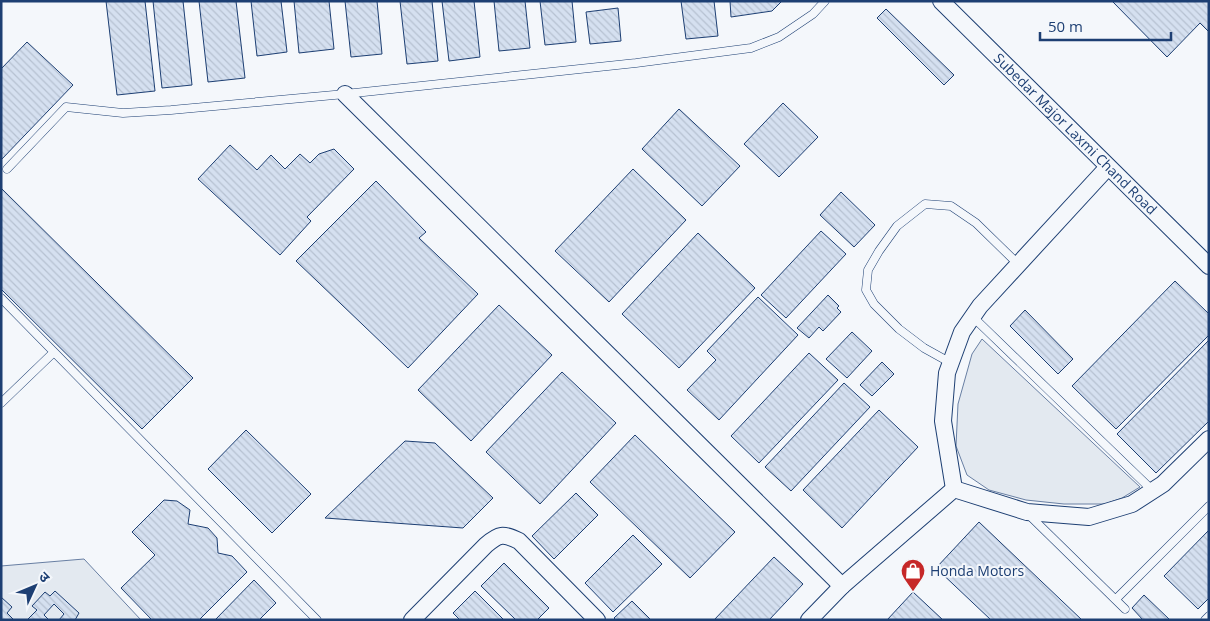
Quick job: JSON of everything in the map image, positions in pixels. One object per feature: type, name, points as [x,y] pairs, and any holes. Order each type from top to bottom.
[{"type":"street","name":"Subedar Major Laxmi Chand Road","points":[[941,1],[1209,266]]},
{"type":"street","points":[[345,94],[842,586]]},
{"type":"street","points":[[954,489],[943,421],[947,373],[962,332],[980,306],[1108,167]]},
{"type":"street","points":[[954,489],[1027,512],[1088,517],[1132,504],[1163,484],[1207,444]]},
{"type":"street","points":[[809,620],[842,586],[954,489]]},
{"type":"street","points":[[412,620],[486,545],[497,536],[508,536],[519,540],[598,620]]},
{"type":"lane","points":[[7,169],[66,107],[123,113],[345,94],[636,63],[751,48],[779,37],[813,14],[825,1]]},
{"type":"lane","points":[[951,363],[924,348],[899,329],[874,304],[866,290],[868,270],[879,251],[897,226],[925,204],[951,206],[976,223],[1018,264]]},
{"type":"lane","points":[[1,298],[317,620]]},
{"type":"lane","points":[[973,317],[1153,491]]},
{"type":"lane","points":[[1,403],[54,352]]},
{"type":"lane","points":[[1116,599],[1209,506]]},
{"type":"lane","points":[[1027,512],[1125,608]]},
{"type":"lane","points":[[1205,620],[1209,616]]},
{"type":"shaded area","points":[[982,339],[1140,487],[1122,498],[1105,504],[1064,504],[1026,500],[989,490],[967,475],[956,446],[958,404],[972,354]]},
{"type":"shaded area","points":[[84,559],[141,620],[1,620],[1,566]]},
{"type":"building","points":[[106,1],[145,1],[155,91],[117,95]]},
{"type":"building","points":[[153,1],[183,1],[192,85],[162,88]]},
{"type":"building","points":[[199,1],[236,1],[245,78],[208,82]]},
{"type":"building","points":[[251,1],[281,1],[287,52],[257,56]]},
{"type":"building","points":[[294,1],[329,1],[334,49],[299,53]]},
{"type":"building","points":[[345,1],[377,1],[382,54],[351,57]]},
{"type":"building","points":[[400,1],[432,1],[438,61],[407,64]]},
{"type":"building","points":[[442,1],[474,1],[480,57],[449,61]]},
{"type":"building","points":[[494,1],[525,1],[530,48],[499,51]]},
{"type":"building","points":[[540,1],[572,1],[576,42],[545,45]]},
{"type":"building","points":[[681,1],[714,1],[718,36],[686,39]]},
{"type":"building","points":[[730,1],[782,1],[772,11],[731,17]]},
{"type":"building","points":[[1112,1],[1209,1],[1209,32],[1200,23],[1167,57]]},
{"type":"building","points":[[618,8],[621,41],[590,44],[586,12]]},
{"type":"building","points":[[886,9],[954,75],[944,85],[877,18]]},
{"type":"building","points":[[27,42],[73,85],[1,160],[1,69]]},
{"type":"building","points":[[783,103],[818,137],[779,177],[744,144]]},
{"type":"building","points":[[679,109],[740,166],[702,206],[642,149]]},
{"type":"building","points":[[230,145],[257,170],[271,155],[285,169],[300,154],[310,163],[319,154],[334,149],[354,169],[307,217],[311,221],[280,255],[198,179]]},
{"type":"building","points":[[633,169],[686,220],[609,302],[555,251]]},
{"type":"building","points":[[376,181],[426,232],[419,238],[478,294],[408,368],[296,261]]},
{"type":"building","points":[[1,188],[193,378],[142,429],[1,289]]},
{"type":"building","points":[[841,192],[875,225],[854,247],[820,215]]},
{"type":"building","points":[[821,231],[846,254],[786,318],[761,295]]},
{"type":"building","points":[[698,233],[755,288],[679,368],[622,314]]},
{"type":"building","points":[[1175,281],[1209,314],[1209,335],[1116,429],[1072,386]]},
{"type":"building","points":[[828,295],[839,306],[837,308],[841,312],[823,331],[819,327],[809,338],[797,328]]},
{"type":"building","points":[[758,297],[798,335],[719,420],[687,390],[716,360],[707,351]]},
{"type":"building","points":[[499,305],[552,355],[471,441],[418,390]]},
{"type":"building","points":[[1025,310],[1073,359],[1058,374],[1010,326]]},
{"type":"building","points":[[852,332],[872,351],[847,378],[826,359]]},
{"type":"building","points":[[1209,340],[1209,421],[1156,473],[1117,434]]},
{"type":"building","points":[[809,353],[838,380],[759,463],[731,436]]},
{"type":"building","points":[[882,362],[894,374],[872,396],[860,385]]},
{"type":"building","points":[[562,372],[616,423],[540,504],[486,452]]},
{"type":"building","points":[[844,383],[870,407],[791,491],[765,467]]},
{"type":"building","points":[[879,410],[918,447],[842,528],[803,490]]},
{"type":"building","points":[[246,430],[311,494],[272,533],[208,469]]},
{"type":"building","points":[[635,435],[735,532],[690,578],[590,482]]},
{"type":"building","points":[[405,441],[435,443],[493,498],[463,528],[325,518]]},
{"type":"building","points":[[576,493],[598,515],[554,559],[532,536]]},
{"type":"building","points":[[164,500],[177,501],[190,510],[188,524],[208,528],[217,538],[218,553],[232,556],[247,572],[199,620],[152,620],[121,588],[155,555],[132,532]]},
{"type":"building","points":[[979,522],[1082,620],[991,620],[936,568]]},
{"type":"building","points":[[1209,530],[1209,598],[1198,609],[1164,576]]},
{"type":"building","points":[[633,535],[662,564],[613,612],[585,583]]},
{"type":"building","points":[[774,557],[803,584],[769,620],[714,620]]},
{"type":"building","points":[[504,563],[549,608],[537,620],[516,620],[481,586]]},
{"type":"building","points":[[254,580],[276,603],[259,620],[215,620]]},
{"type":"building","points":[[55,591],[79,613],[75,620],[59,620],[64,614],[54,604],[44,615],[49,620],[27,620],[37,610],[32,606],[45,592],[50,596]]},
{"type":"building","points":[[475,591],[504,620],[460,620],[453,613]]},
{"type":"building","points":[[913,592],[943,620],[887,620]]},
{"type":"building","points":[[1144,595],[1170,620],[1143,620],[1132,608]]},
{"type":"building","points":[[1,597],[12,607],[7,613],[14,620],[1,620]]},
{"type":"building","points":[[632,601],[651,620],[616,620],[614,618]]},
{"type":"place","name":"Honda Motors","points":[[913,592]]}]
